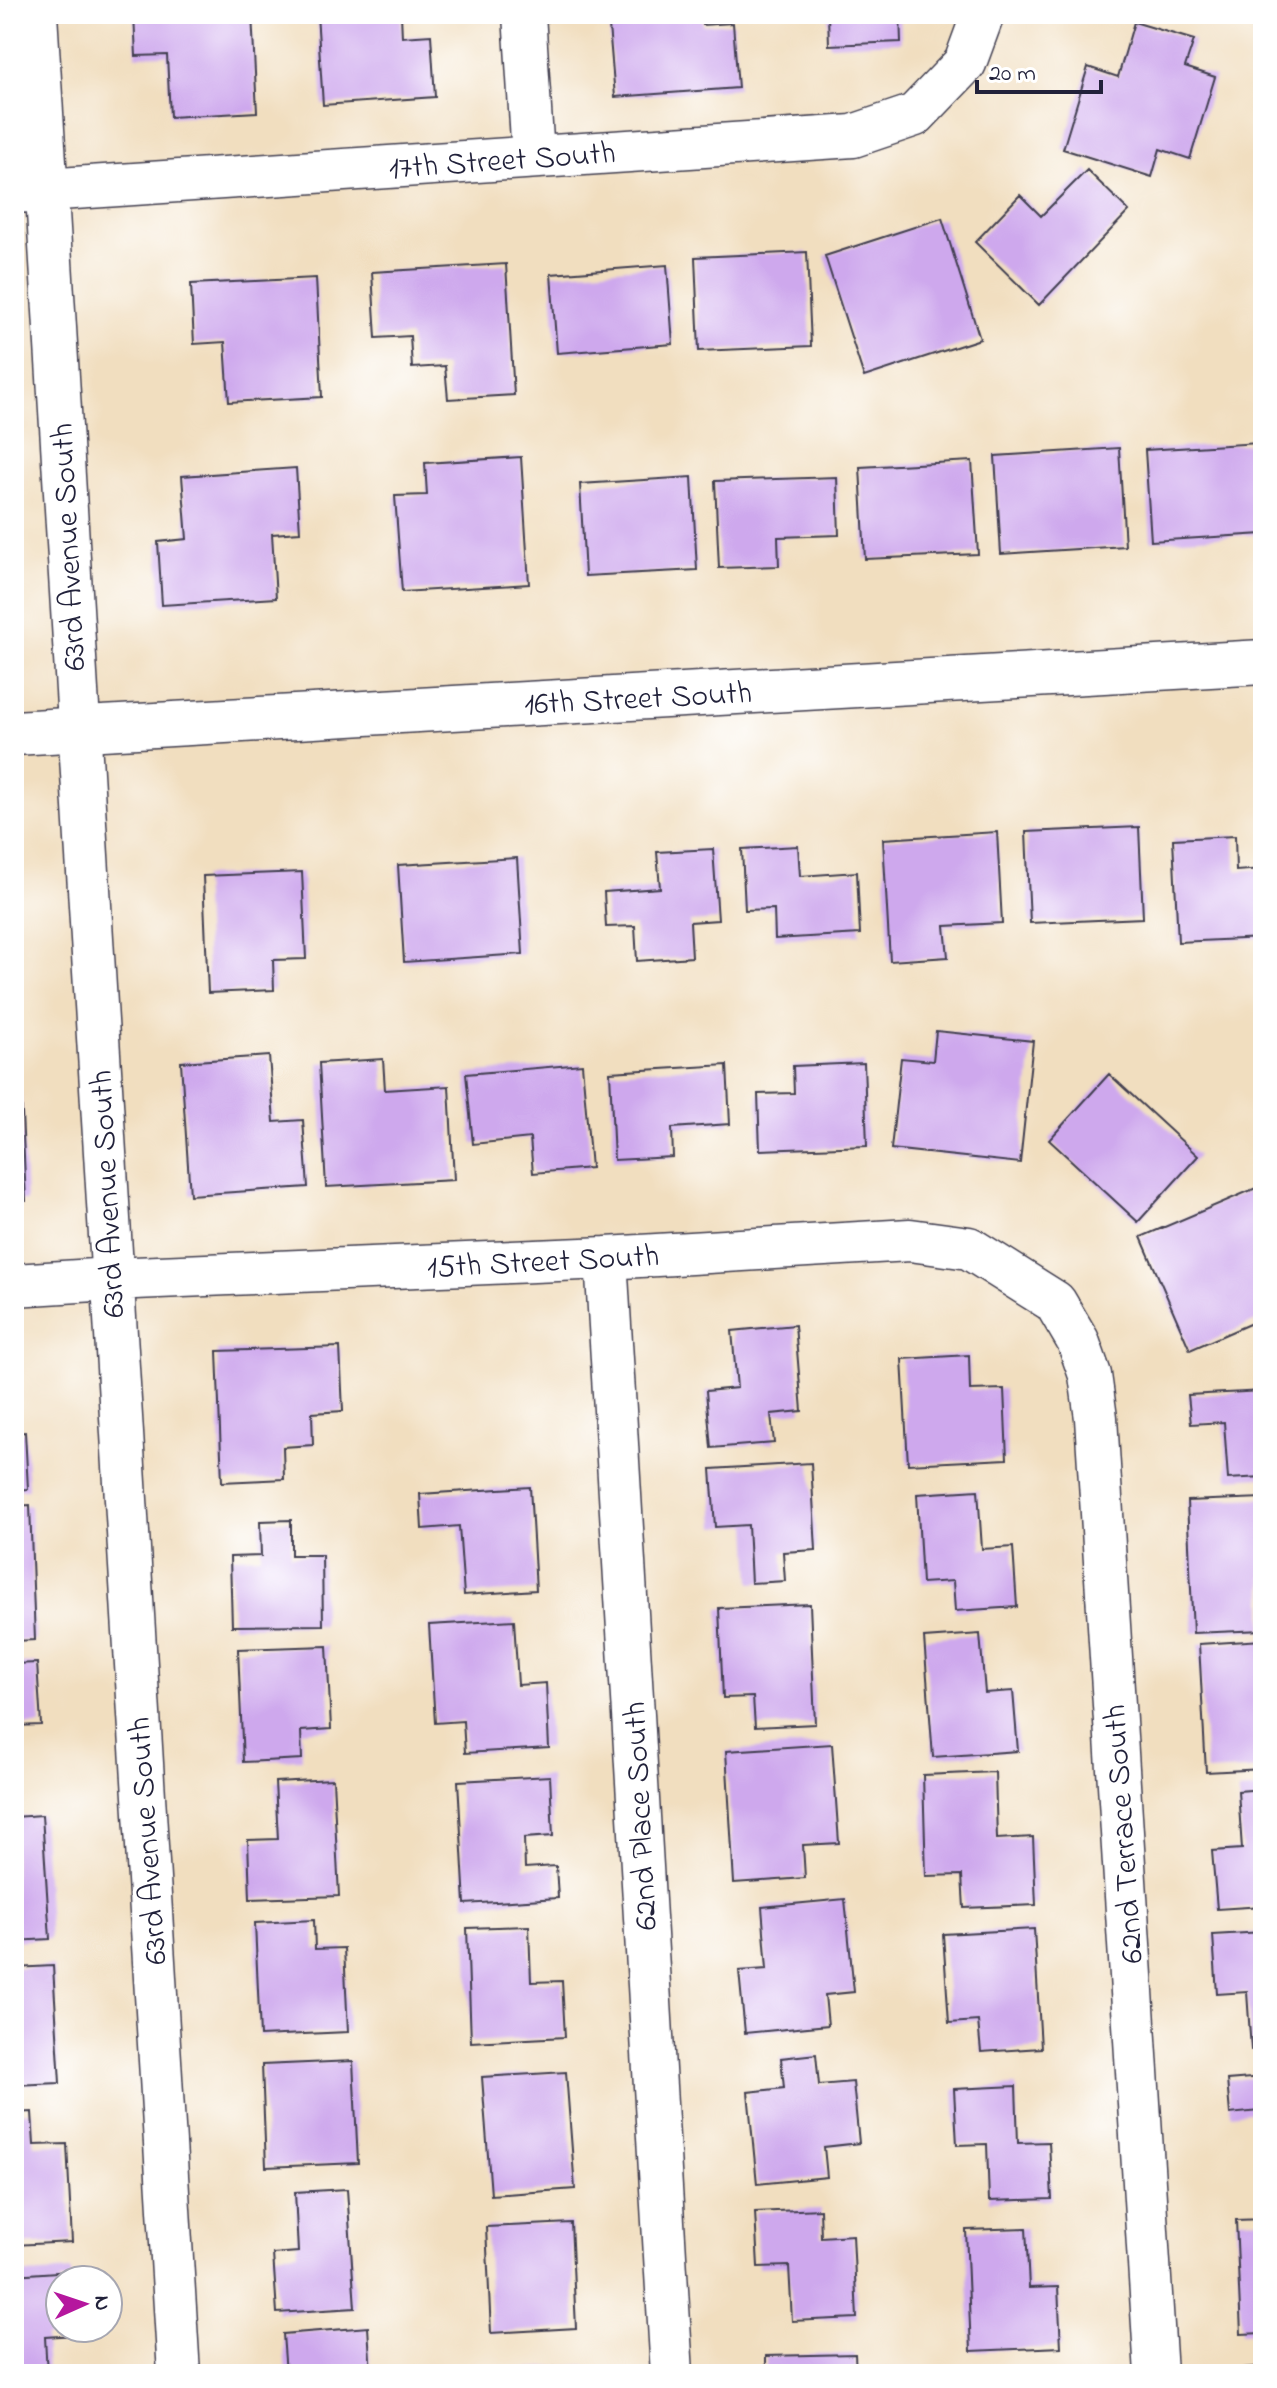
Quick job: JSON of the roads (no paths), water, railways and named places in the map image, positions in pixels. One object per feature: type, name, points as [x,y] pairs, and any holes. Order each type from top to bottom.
[{"type":"street","name":"63rd Avenue South","points":[[36,14],[30,191],[78,728],[179,2374]]},
{"type":"street","points":[[524,14],[533,157]]},
{"type":"street","name":"17th Street South","points":[[30,191],[853,136],[915,115],[965,63],[983,14]]},
{"type":"street","name":"16th Street South","points":[[14,733],[1263,662]]},
{"type":"street","name":"15th Street South","points":[[14,1285],[606,1258],[910,1240],[969,1248],[1055,1302]]},
{"type":"street","name":"62nd Place South","points":[[606,1258],[672,2374]]},
{"type":"street","name":"62nd Terrace South","points":[[1055,1302],[1082,1352],[1090,1375],[1096,1418],[1156,2374]]}]
